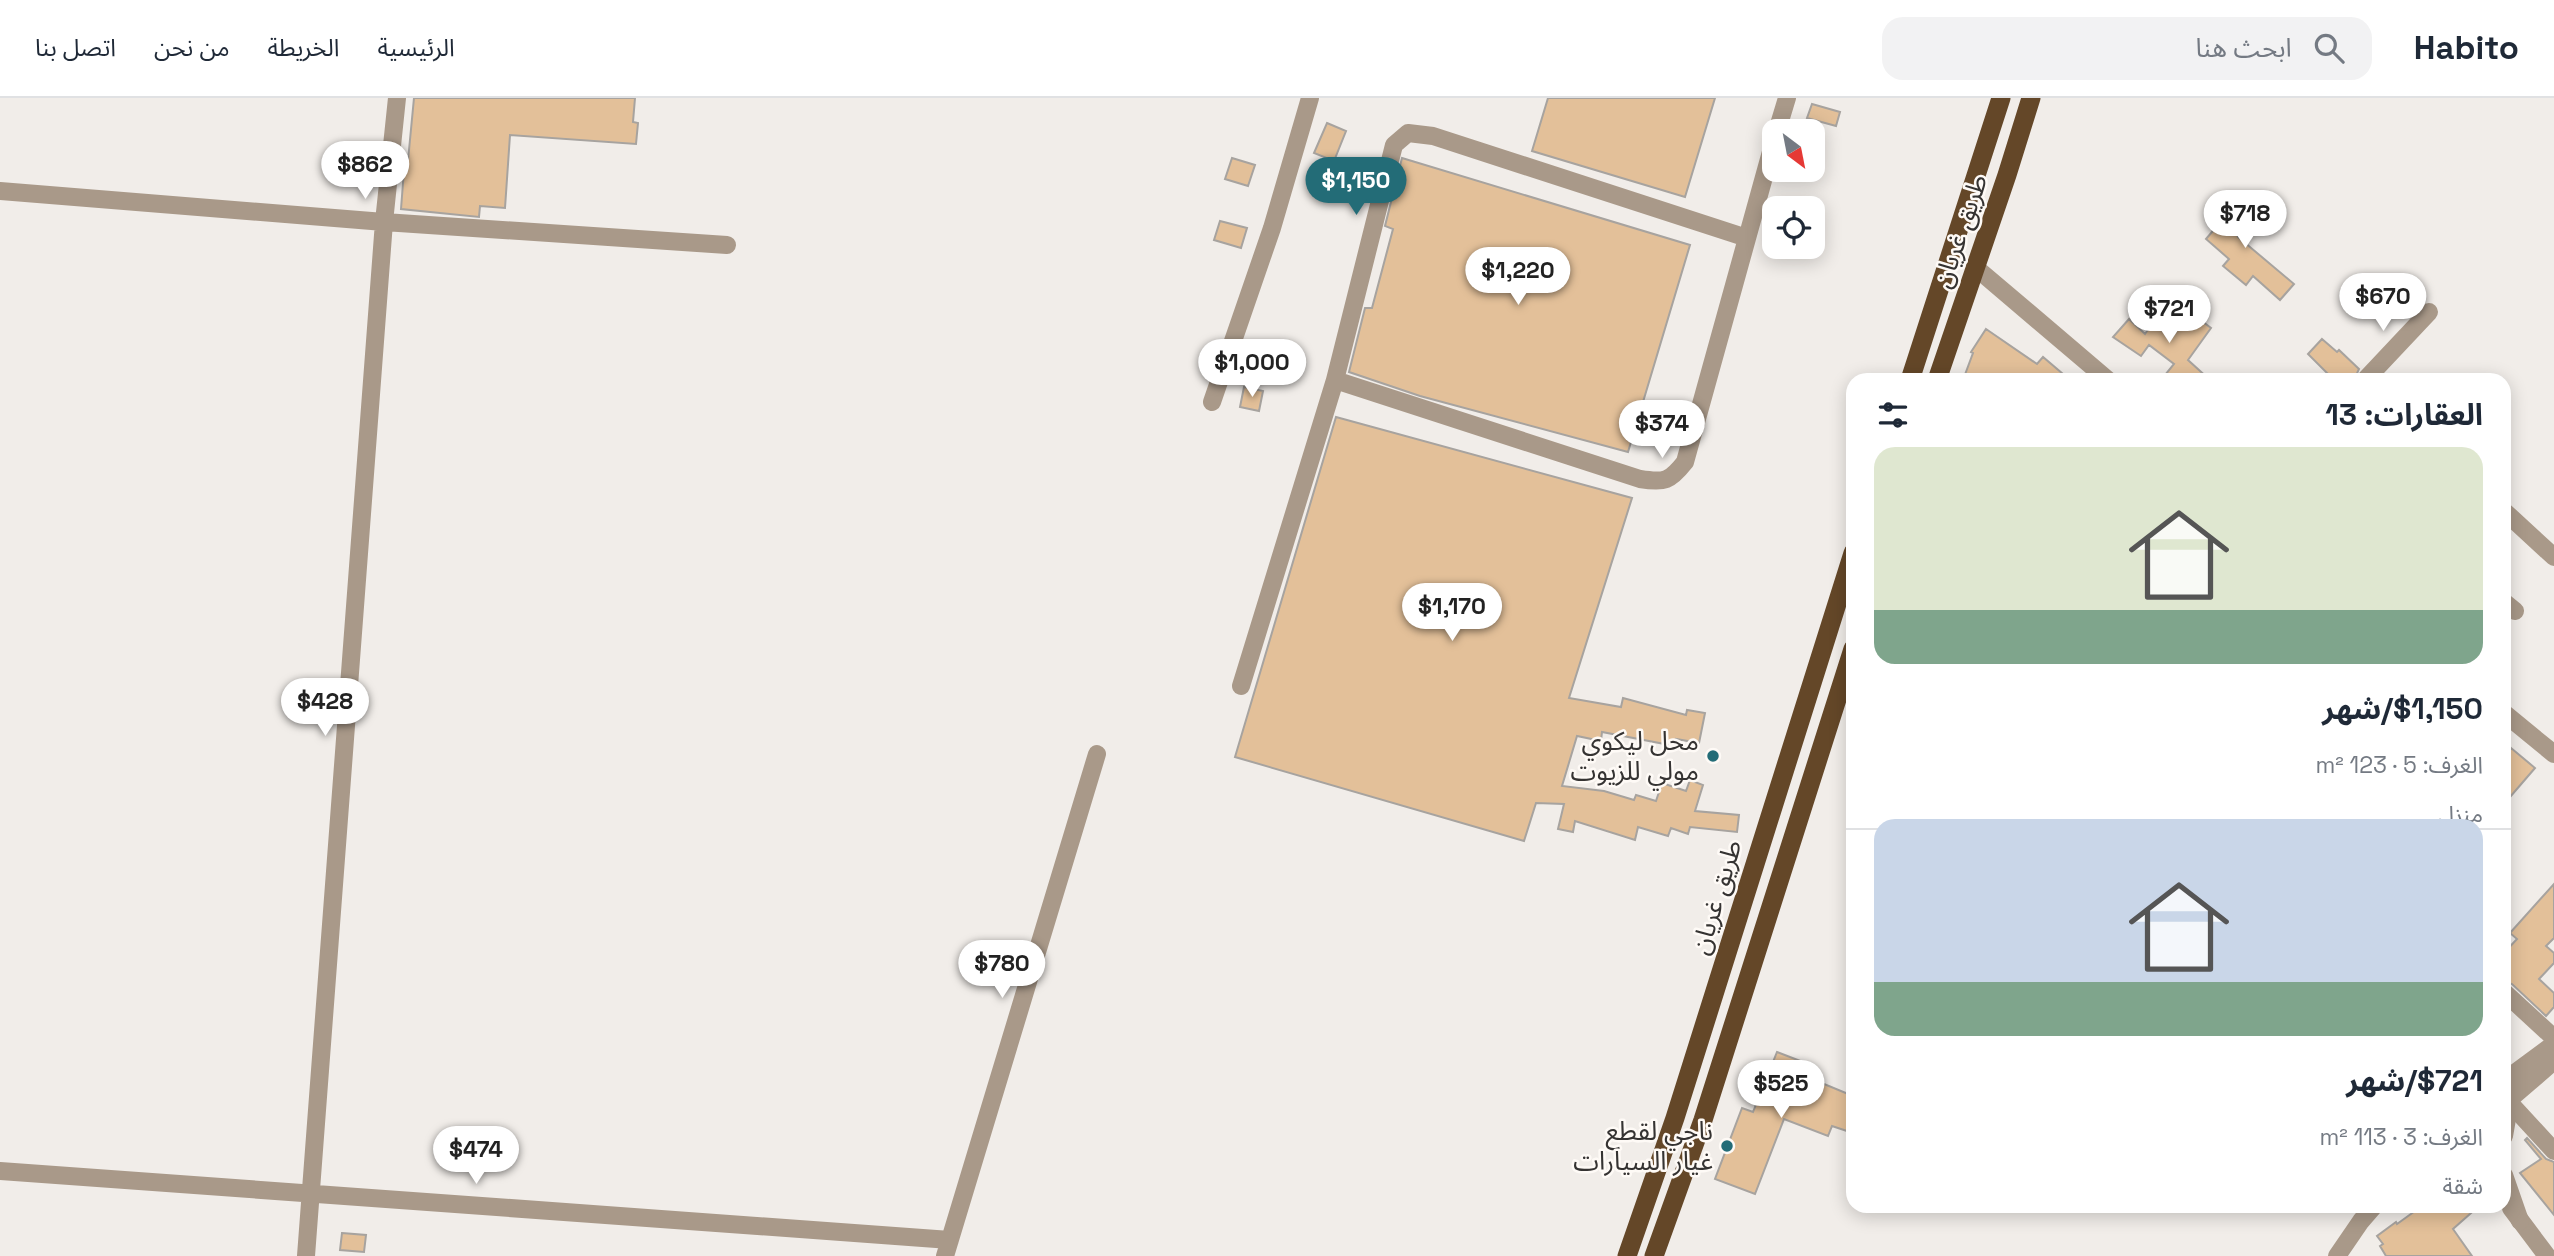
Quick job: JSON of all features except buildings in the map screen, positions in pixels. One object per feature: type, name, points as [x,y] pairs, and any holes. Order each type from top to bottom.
[{"type":"highway","name":"طريق غريان","points":[[1912,373],[2001,98]]},
{"type":"highway","name":"طريق غريان","points":[[1939,373],[2031,98]]},
{"type":"highway","name":"طريق غريان","points":[[1627,1256],[1675,1118],[1846,575]]},
{"type":"highway","points":[[1654,1256],[1703,1120],[1846,671]]},
{"type":"street","points":[[306,1256],[384,222],[397,98]]},
{"type":"street","points":[[1213,402],[1272,228],[1310,98]]},
{"type":"street","points":[[1781,119],[1787,98]]},
{"type":"street","points":[[1241,686],[1335,380],[1394,145],[1408,133],[1433,136],[1746,238]]},
{"type":"street","points":[[1335,380],[1640,479],[1659,482],[1673,477],[1685,462],[1762,182]]},
{"type":"street","points":[[0,191],[384,222],[727,245]]},
{"type":"street","points":[[1975,267],[2100,373]]},
{"type":"street","points":[[2372,373],[2429,312]]},
{"type":"street","points":[[2511,517],[2554,557]]},
{"type":"street","points":[[2511,719],[2554,754]]},
{"type":"street","points":[[0,1171],[310,1194],[947,1248],[1097,754]]},
{"type":"street","points":[[2511,998],[2554,1038]]},
{"type":"street","points":[[2511,1076],[2554,1044]]},
{"type":"street","points":[[2511,1101],[2554,1061]]},
{"type":"street","points":[[2511,1112],[2554,1151]]},
{"type":"street","points":[[2511,1195],[2520,1221]]},
{"type":"street","points":[[2511,1209],[2547,1256]]},
{"type":"street","points":[[2337,1256],[2368,1213]]},
{"type":"place","name":"محل ليكوي مولي للزيوت","points":[[1713,756]]},
{"type":"place","name":"ناجي لقطع غيار السيارات","points":[[1727,1146]]}]
